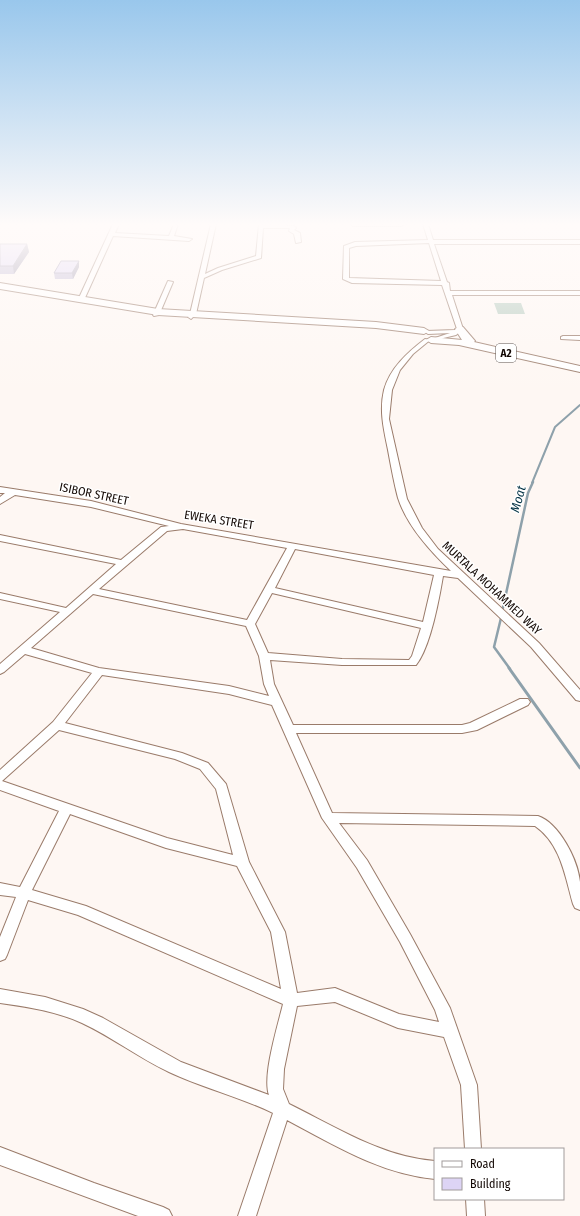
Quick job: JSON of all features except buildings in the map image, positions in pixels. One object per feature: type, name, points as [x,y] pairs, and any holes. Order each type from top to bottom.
[{"type":"highway","name":"A2","points":[[0,287],[157,313]]},
{"type":"highway","name":"A2","points":[[0,287],[101,307],[192,316],[381,329],[459,342],[580,369]]},
{"type":"highway","name":"A2","points":[[192,316],[376,325],[426,337],[448,336],[580,365]]},
{"type":"highway","points":[[460,327],[465,337],[470,341]]},
{"type":"street","points":[[81,300],[90,281]]},
{"type":"street","points":[[192,316],[201,281]]},
{"type":"street","points":[[351,281],[446,283],[460,327]]},
{"type":"street","points":[[157,313],[170,282]]},
{"type":"street","points":[[448,293],[580,293]]},
{"type":"street","points":[[448,336],[458,331],[460,327]]},
{"type":"street","points":[[411,353],[426,337],[460,327]]},
{"type":"street","points":[[411,353],[426,337]]},
{"type":"street","points":[[563,338],[580,338]]},
{"type":"street","name":"MURTALA MOHAMMED WAY","points":[[411,353],[396,370],[388,390],[385,409],[403,500],[418,528],[435,551],[535,645],[580,697]]},
{"type":"street","name":"ISIBOR STREET","points":[[0,490],[91,504],[183,526]]},
{"type":"street","points":[[0,501],[13,492]]},
{"type":"street","name":"EWEKA STREET","points":[[0,670],[25,650],[122,563],[164,530],[183,526],[439,573],[460,575]]},
{"type":"street","points":[[0,538],[122,563]]},
{"type":"street","points":[[250,624],[293,545]]},
{"type":"street","points":[[264,656],[342,662],[412,663],[417,657],[439,573]]},
{"type":"street","points":[[268,590],[426,626]]},
{"type":"street","points":[[92,591],[250,624]]},
{"type":"street","points":[[0,596],[68,612]]},
{"type":"street","points":[[250,624],[264,656],[269,684],[328,818],[362,864],[405,938],[442,1008],[469,1085],[473,1148]]},
{"type":"street","points":[[25,650],[99,671],[229,690],[277,702]]},
{"type":"street","points":[[0,657],[12,660]]},
{"type":"street","points":[[0,777],[57,725],[99,671]]},
{"type":"street","points":[[288,729],[462,729],[472,727],[524,702]]},
{"type":"street","points":[[57,725],[178,756],[204,766],[222,787],[242,862],[278,932],[291,1000],[276,1069],[275,1089],[283,1109],[248,1216]]},
{"type":"street","points":[[0,785],[166,842],[242,862]]},
{"type":"street","points":[[0,956],[24,893],[67,808]]},
{"type":"street","points":[[328,818],[538,821],[547,826],[555,836],[564,853],[580,904]]},
{"type":"street","points":[[0,889],[24,893],[81,910],[291,1000],[335,995],[398,1020],[450,1031]]},
{"type":"street","points":[[0,996],[43,1002],[87,1018],[127,1039],[161,1060],[204,1079],[245,1092],[283,1109],[336,1137],[400,1165],[434,1170]]},
{"type":"street","points":[[0,1156],[94,1192],[163,1216]]},
{"type":"street","points":[[475,1200],[476,1216]]},
{"type":"green space","points":[[494,303],[521,303],[525,314],[498,314]]},
{"type":"waterway","name":"Moat","points":[[532,483],[555,427],[580,405]]},
{"type":"waterway","name":"Moat","points":[[502,612],[528,493],[533,482]]},
{"type":"waterway","name":"Moat","points":[[501,618],[494,647],[510,669]]},
{"type":"waterway","name":"Moat","points":[[509,668],[580,768]]}]
